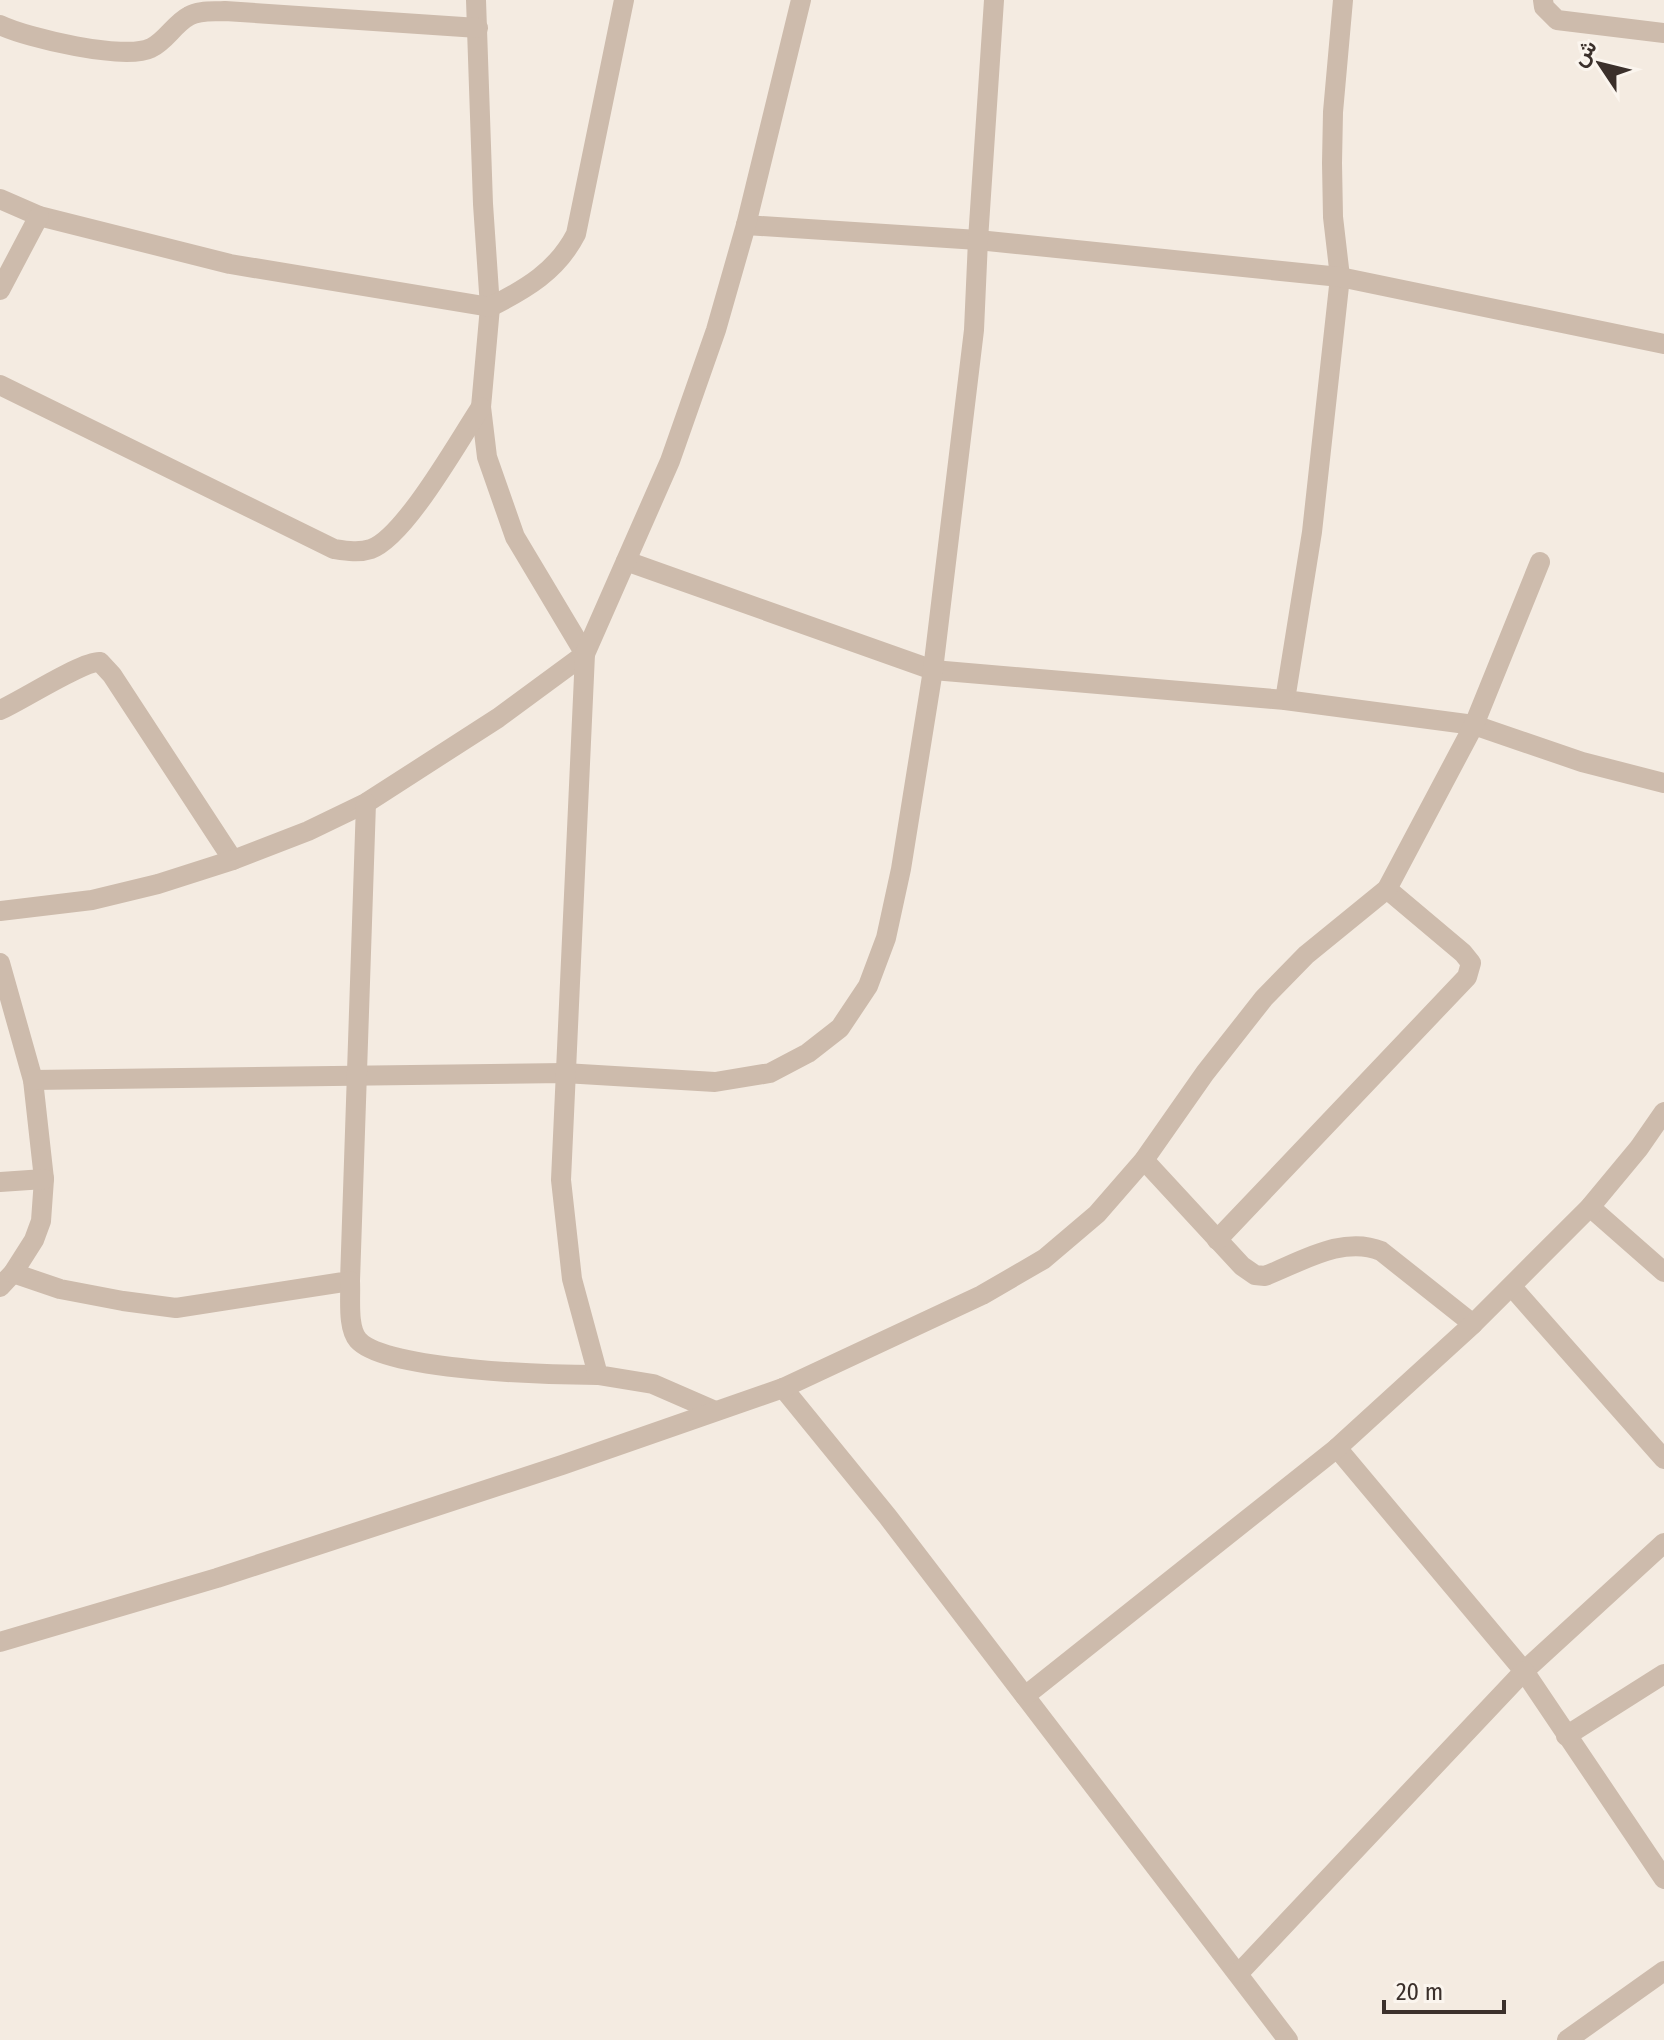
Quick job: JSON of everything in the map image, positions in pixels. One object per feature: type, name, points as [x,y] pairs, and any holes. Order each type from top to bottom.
[{"type":"street","points":[[476,0],[490,307],[481,407],[487,457],[515,537],[585,654]]},
{"type":"street","points":[[0,199],[39,216],[230,264],[490,307],[523,291],[552,269],[576,234],[624,0]]},
{"type":"street","points":[[598,1375],[581,1318],[566,1243],[561,1180],[585,654],[675,447],[716,330],[746,225],[801,0]]},
{"type":"street","points":[[33,1080],[564,1073],[715,1082],[770,1073],[808,1053],[840,1028],[868,986],[886,938],[901,869],[933,670],[974,330],[994,0]]},
{"type":"street","points":[[1285,700],[1312,532],[1340,277],[1333,217],[1332,163],[1333,112],[1343,0]]},
{"type":"street","points":[[1543,0],[1544,7],[1557,20],[1664,33]]},
{"type":"street","points":[[0,25],[47,41],[126,53],[154,47],[189,16],[201,12],[478,28]]},
{"type":"street","points":[[0,290],[39,216]]},
{"type":"street","points":[[746,225],[978,240],[1340,277],[1664,344]]},
{"type":"street","points":[[0,385],[334,549],[353,552],[381,544],[400,526],[481,407]]},
{"type":"street","points":[[626,561],[933,670],[1285,700],[1474,725],[1582,762],[1664,783]]},
{"type":"street","points":[[0,1642],[217,1578],[562,1465],[783,1388],[982,1295],[1044,1259],[1097,1214],[1144,1160],[1205,1073],[1264,998],[1306,955],[1387,889],[1474,725],[1540,562]]},
{"type":"street","points":[[0,911],[92,900],[158,884],[308,831],[366,803],[498,718],[585,654]]},
{"type":"street","points":[[0,710],[24,700],[78,667],[100,662],[112,675],[233,860]]},
{"type":"street","points":[[366,803],[350,1281],[352,1324],[356,1338],[368,1349],[417,1361],[538,1375],[598,1375],[653,1384],[715,1411]]},
{"type":"street","points":[[1217,1240],[1471,970],[1471,963],[1463,953],[1387,889]]},
{"type":"street","points":[[0,963],[33,1080],[44,1179],[41,1221],[34,1240],[6,1280],[176,1308],[350,1281]]},
{"type":"street","points":[[1025,1696],[1337,1448],[1473,1324],[1590,1207],[1664,1112]]},
{"type":"street","points":[[1144,1160],[1242,1266],[1255,1275],[1265,1276],[1336,1248],[1366,1244],[1381,1251],[1473,1324]]},
{"type":"street","points":[[0,1182],[44,1179]]},
{"type":"street","points":[[1590,1207],[1664,1272]]},
{"type":"street","points":[[1512,1287],[1664,1459]]},
{"type":"street","points":[[783,1388],[888,1517],[1288,2040]]},
{"type":"street","points":[[1337,1448],[1524,1671],[1664,1879]]},
{"type":"street","points":[[1239,1973],[1524,1671],[1664,1543]]},
{"type":"street","points":[[1566,1736],[1664,1674]]},
{"type":"street","points":[[1567,2040],[1664,1971]]}]
